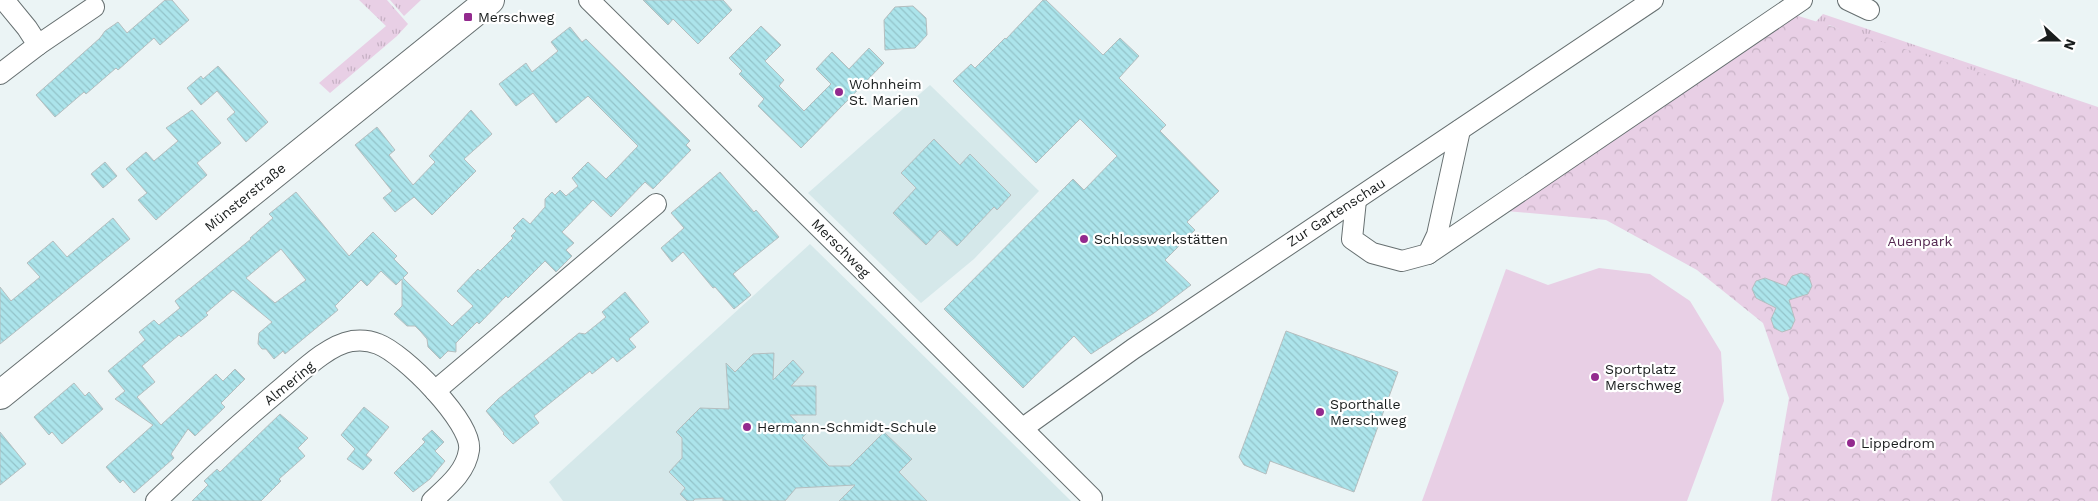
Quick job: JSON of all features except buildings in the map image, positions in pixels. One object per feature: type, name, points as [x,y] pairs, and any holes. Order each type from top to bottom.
[{"type":"main road","name":"Münsterstraße","points":[[0,395],[490,0]]},
{"type":"street","points":[[4,0],[38,45]]},
{"type":"street","name":"Merschweg","points":[[589,0],[1092,498]]},
{"type":"street","name":"Zur Gartenschau","points":[[1023,428],[1119,359],[1282,248],[1653,0]]},
{"type":"street","points":[[1356,200],[1352,239],[1372,254],[1402,261],[1428,254],[1802,0]]},
{"type":"street","points":[[1848,0],[1869,10]]},
{"type":"street","points":[[0,74],[38,45],[94,8]]},
{"type":"street","points":[[1428,254],[1436,235],[1460,130]]},
{"type":"street","points":[[435,392],[656,204]]},
{"type":"street","name":"Almering","points":[[156,501],[236,427],[304,370],[336,346],[358,340],[378,344],[398,357],[435,392],[456,415],[466,430],[469,450],[465,465],[432,501]]},
{"type":"shaded area","points":[[930,85],[1039,191],[974,259],[921,303],[808,193]]},
{"type":"shaded area","points":[[810,244],[1071,501],[563,501],[549,482]]},
{"type":"green space","points":[[359,0],[387,0],[408,24],[397,36],[330,93],[319,83],[386,26]]},
{"type":"green space","points":[[390,0],[421,0],[404,16]]},
{"type":"green space","name":"Auenpark","points":[[1792,14],[2098,109],[2098,501],[1771,501],[1789,398],[1763,323],[1697,270],[1606,220],[1506,211]]},
{"type":"green space","points":[[1823,14],[2098,107],[2098,123],[1944,72],[1829,25],[1817,34],[1811,27]]},
{"type":"green space","name":"Sportplatz Merschweg","points":[[1599,268],[1650,274],[1690,301],[1721,352],[1724,401],[1687,501],[1422,501],[1506,269],[1548,285]]},
{"type":"place","name":"Merschweg","points":[[468,17]]},
{"type":"place","name":"Wohnheim St. Marien","points":[[839,92]]},
{"type":"place","name":"Schlosswerkstätten","points":[[1084,239]]},
{"type":"place","name":"Sportplatz Merschweg","points":[[1595,377]]},
{"type":"place","name":"Sporthalle Merschweg","points":[[1320,412]]},
{"type":"place","name":"Hermann-Schmidt-Schule","points":[[747,427]]},
{"type":"place","name":"Lippedrom","points":[[1851,443]]}]
